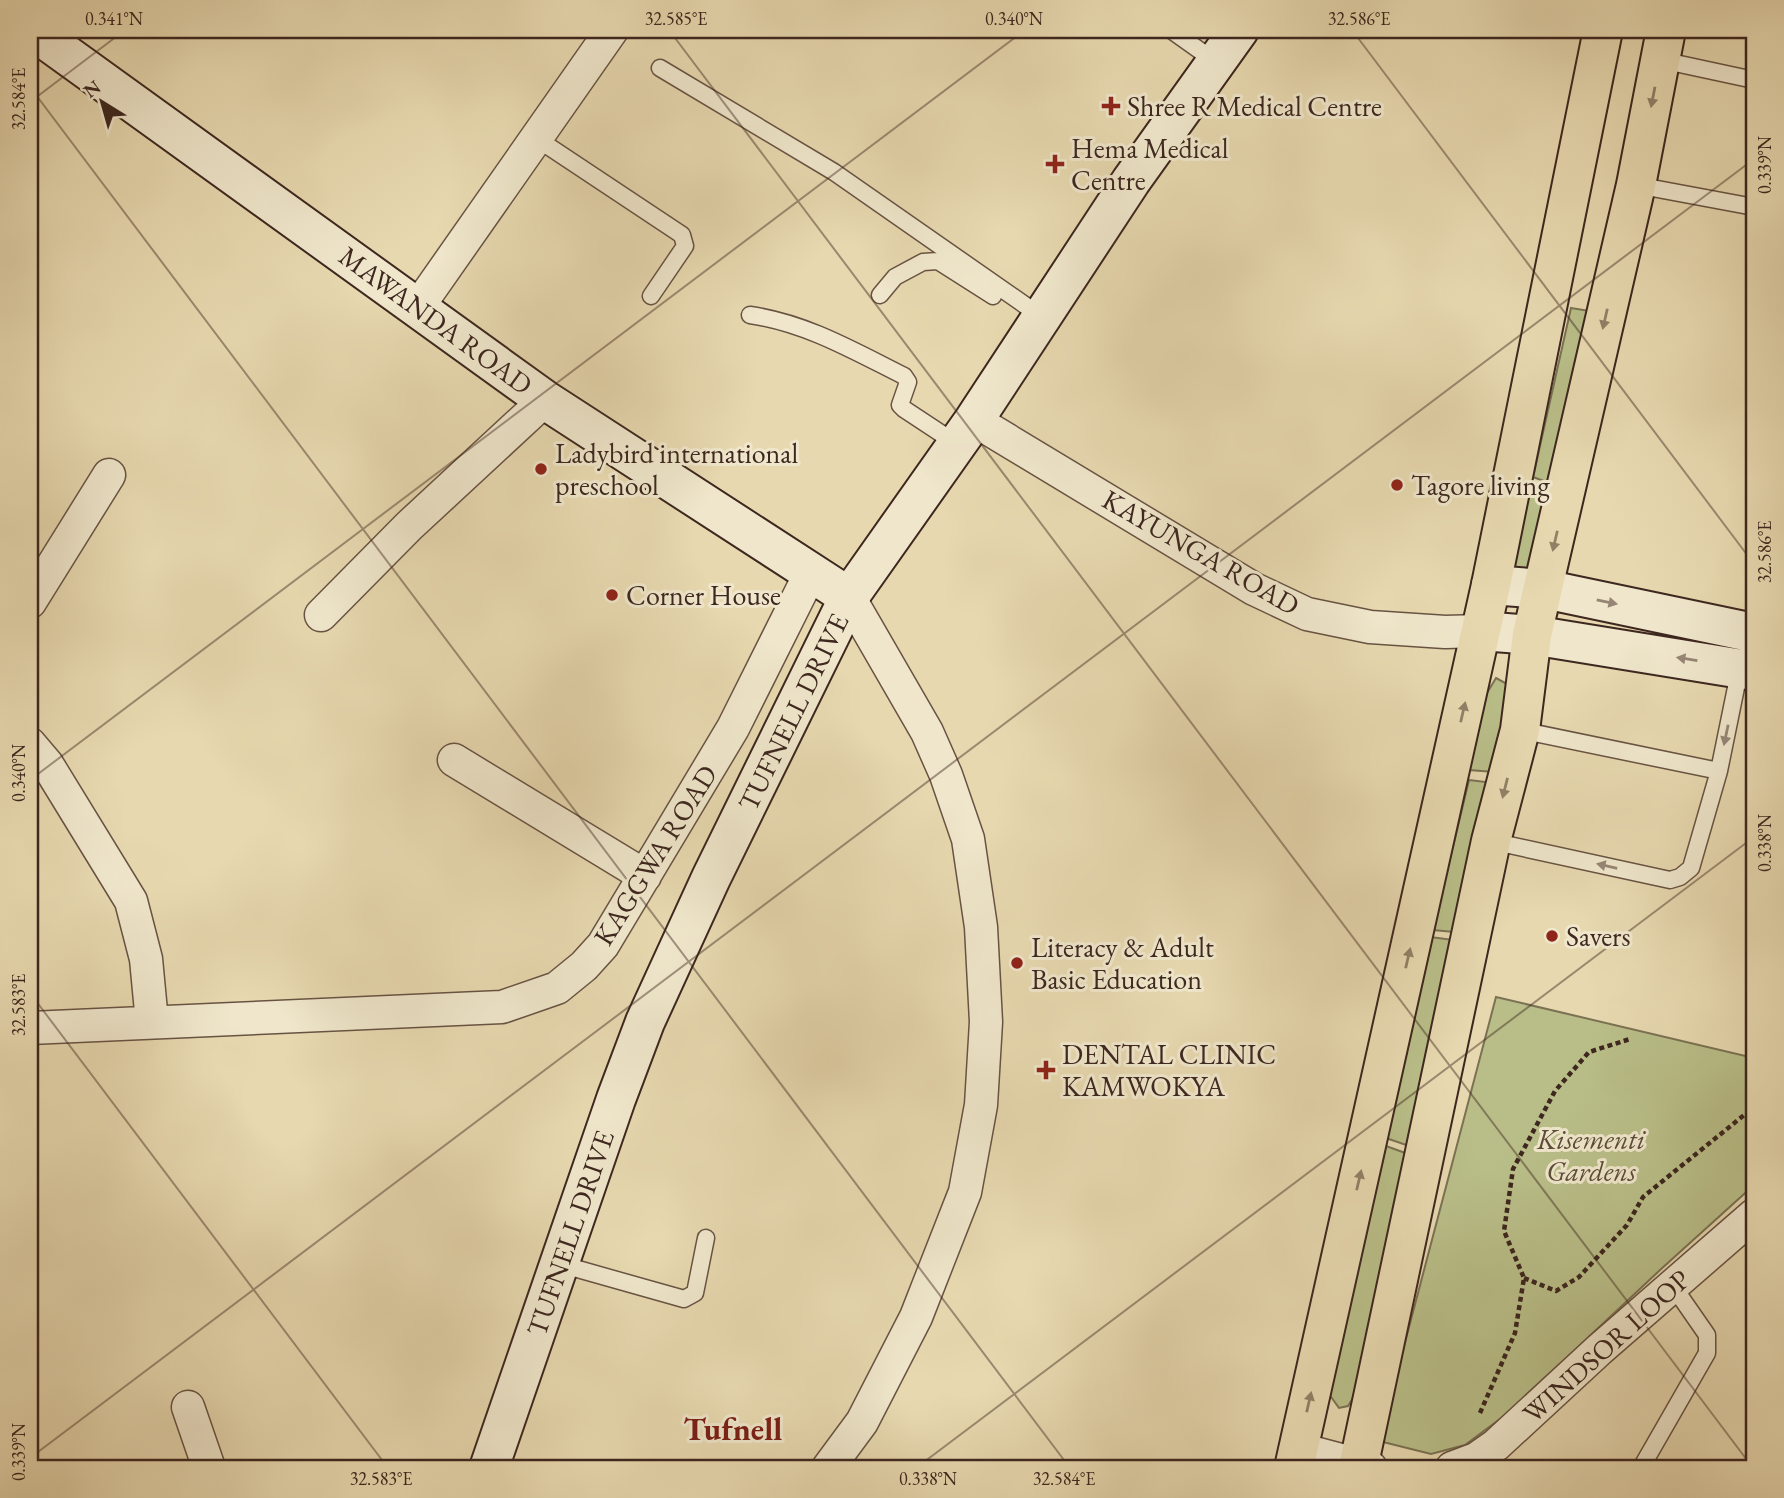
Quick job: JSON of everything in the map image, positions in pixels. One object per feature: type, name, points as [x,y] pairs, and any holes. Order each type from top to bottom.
[{"type":"main road","points":[[1296,1458],[1463,632],[1491,585],[1603,30]]},
{"type":"main road","points":[[1362,1467],[1491,841],[1520,730],[1532,635],[1636,185],[1663,45]]},
{"type":"street","name":"TUFNELL DRIVE","points":[[489,1468],[645,1022],[711,878],[849,597],[965,432],[1131,181],[1239,30]]},
{"type":"street","points":[[418,307],[609,31]]},
{"type":"street","name":"MAWANDA ROAD","points":[[44,33],[545,400],[849,597]]},
{"type":"street","points":[[321,615],[409,526],[545,400]]},
{"type":"street","name":"KAYUNGA ROAD","points":[[965,432],[1254,589],[1307,614],[1370,627],[1463,632]]},
{"type":"street","points":[[30,602],[109,475]]},
{"type":"street","name":"KAGGWA ROAD","points":[[30,1028],[502,1007],[557,988],[584,966],[603,945],[733,728],[811,572]]},
{"type":"street","points":[[1491,585],[1544,589],[1754,633]]},
{"type":"street","points":[[828,1468],[862,1422],[916,1317],[965,1192],[981,1105],[986,1022],[981,927],[968,839],[946,775],[927,732],[849,597]]},
{"type":"street","points":[[1463,632],[1532,635],[1747,669]]},
{"type":"street","points":[[30,744],[47,764],[131,901],[146,959],[152,1021]]},
{"type":"street","points":[[454,760],[645,876]]},
{"type":"street","name":"WINDSOR LOOP","points":[[1452,1468],[1476,1459],[1496,1446],[1600,1349],[1754,1215]]},
{"type":"street","points":[[188,1407],[209,1468]]},
{"type":"street","points":[[1296,1458],[1362,1467]]},
{"type":"lane","points":[[1171,30],[1216,62]]},
{"type":"lane","points":[[1663,45],[1754,80]]},
{"type":"lane","points":[[660,68],[834,172],[1039,321]]},
{"type":"lane","points":[[536,138],[682,235],[685,246],[651,296]]},
{"type":"lane","points":[[1636,185],[1754,207]]},
{"type":"lane","points":[[880,295],[895,277],[923,262],[938,261],[1039,321]]},
{"type":"lane","points":[[750,315],[775,319],[819,333],[905,376],[908,382],[900,405],[904,409],[965,432]]},
{"type":"lane","points":[[1491,841],[1670,880],[1680,877],[1691,867],[1747,669]]},
{"type":"lane","points":[[1520,730],[1719,771]]},
{"type":"lane","points":[[560,1264],[684,1299],[695,1293],[706,1238]]},
{"type":"lane","points":[[1641,1468],[1707,1353],[1707,1335],[1673,1286]]},
{"type":"path","points":[[1478,1418],[1515,1333],[1524,1278],[1504,1231],[1513,1169],[1555,1091],[1589,1052],[1630,1039]]},
{"type":"path","points":[[1524,1278],[1556,1290],[1578,1277],[1627,1225],[1643,1197],[1754,1107]]},
{"type":"green space","points":[[1571,308],[1590,311],[1549,483],[1533,477]]},
{"type":"green space","points":[[1532,483],[1548,488],[1529,572],[1509,571]]},
{"type":"green space","points":[[1496,678],[1507,684],[1511,692],[1494,772],[1469,770],[1487,693]]},
{"type":"green space","points":[[1469,780],[1494,783],[1454,932],[1433,930]]},
{"type":"green space","points":[[1430,937],[1454,940],[1409,1146],[1386,1138]]},
{"type":"green space","name":"Kisementi Gardens","points":[[1496,997],[1754,1058],[1754,1185],[1508,1413],[1465,1445],[1431,1454],[1379,1441]]},
{"type":"green space","points":[[1386,1146],[1408,1154],[1353,1398],[1348,1406],[1339,1408],[1329,1394]]},
{"type":"place","name":"Shree R Medical Centre","points":[[1111,106]]},
{"type":"place","name":"Hema Medical Centre","points":[[1055,164]]},
{"type":"place","name":"Ladybird international preschool","points":[[541,469]]},
{"type":"place","name":"Tagore living","points":[[1397,485]]},
{"type":"place","name":"Corner House","points":[[612,595]]},
{"type":"place","name":"Savers","points":[[1552,936]]},
{"type":"place","name":"Literacy & Adult Basic Education","points":[[1017,963]]},
{"type":"place","name":"DENTAL CLINIC KAMWOKYA","points":[[1046,1070]]},
{"type":"district","name":"Tufnell","points":[[733,1429]]}]
